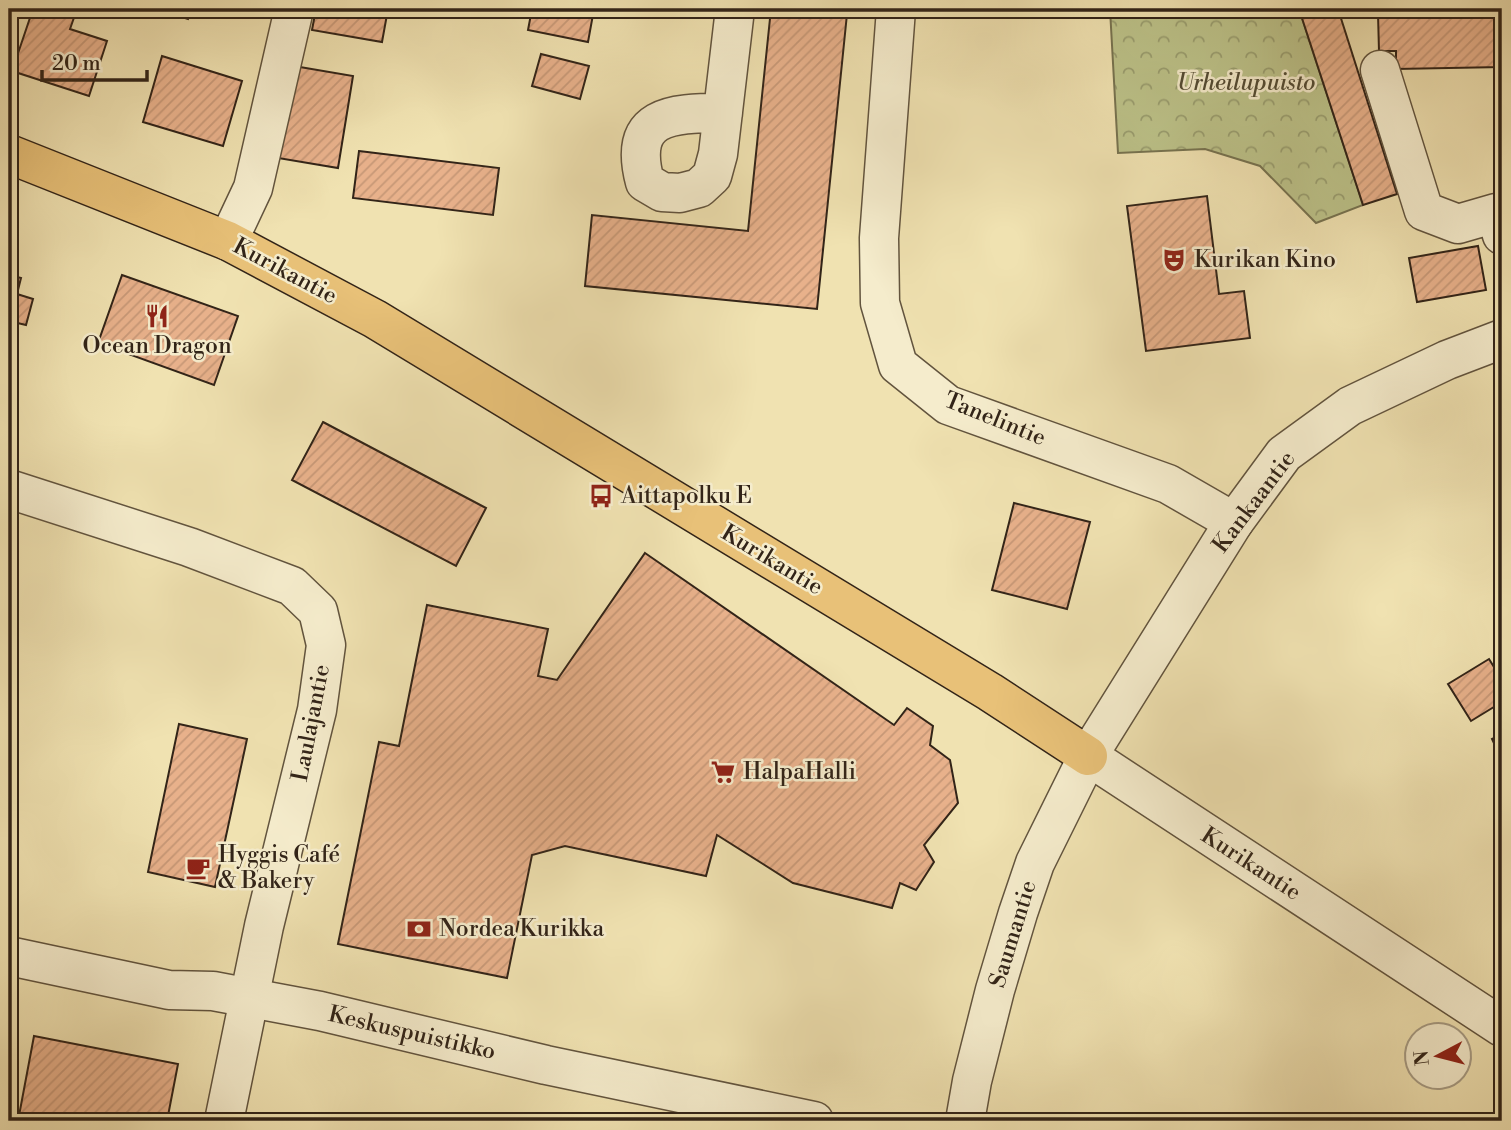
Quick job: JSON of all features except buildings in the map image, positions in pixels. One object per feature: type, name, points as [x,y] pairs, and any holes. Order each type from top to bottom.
[{"type":"main road","name":"Kurikantie","points":[[9,154],[229,241],[375,319],[990,692],[1088,756]]},
{"type":"street","points":[[229,241],[253,188],[294,9]]},
{"type":"street","points":[[723,113],[736,9]]},
{"type":"street","name":"Tanelintie","points":[[896,9],[879,238],[880,303],[898,365],[948,405],[1168,484],[1234,522]]},
{"type":"street","points":[[1380,70],[1424,212],[1458,224],[1500,220]]},
{"type":"street","name":"Kankaantie","points":[[1088,756],[1234,522],[1284,454],[1350,406],[1447,360],[1502,339]]},
{"type":"street","name":"Laulajantie","points":[[9,489],[189,547],[292,586],[318,611],[326,645],[317,710],[264,926],[224,1121]]},
{"type":"street","name":"Kurikantie","points":[[1088,756],[1502,1027]]},
{"type":"street","name":"Saumantie","points":[[965,1121],[972,1081],[995,990],[1018,913],[1035,863],[1088,756]]},
{"type":"street","name":"Keskuspuistikko","points":[[9,956],[169,990],[213,991],[320,1011],[546,1065],[814,1121]]},
{"type":"green space","name":"Urheilupuisto","points":[[1110,9],[1299,9],[1363,205],[1316,223],[1260,166],[1205,149],[1118,153]]},
{"type":"place","name":"Kurikan Kino","points":[[1174,260]]},
{"type":"place","name":"Ocean Dragon","points":[[157,316]]},
{"type":"place","name":"Aittapolku E","points":[[601,496]]},
{"type":"place","name":"HalpaHalli","points":[[723,772]]},
{"type":"place","name":"Hyggis Café & Bakery","points":[[198,868]]},
{"type":"place","name":"Nordea Kurikka","points":[[419,929]]}]
